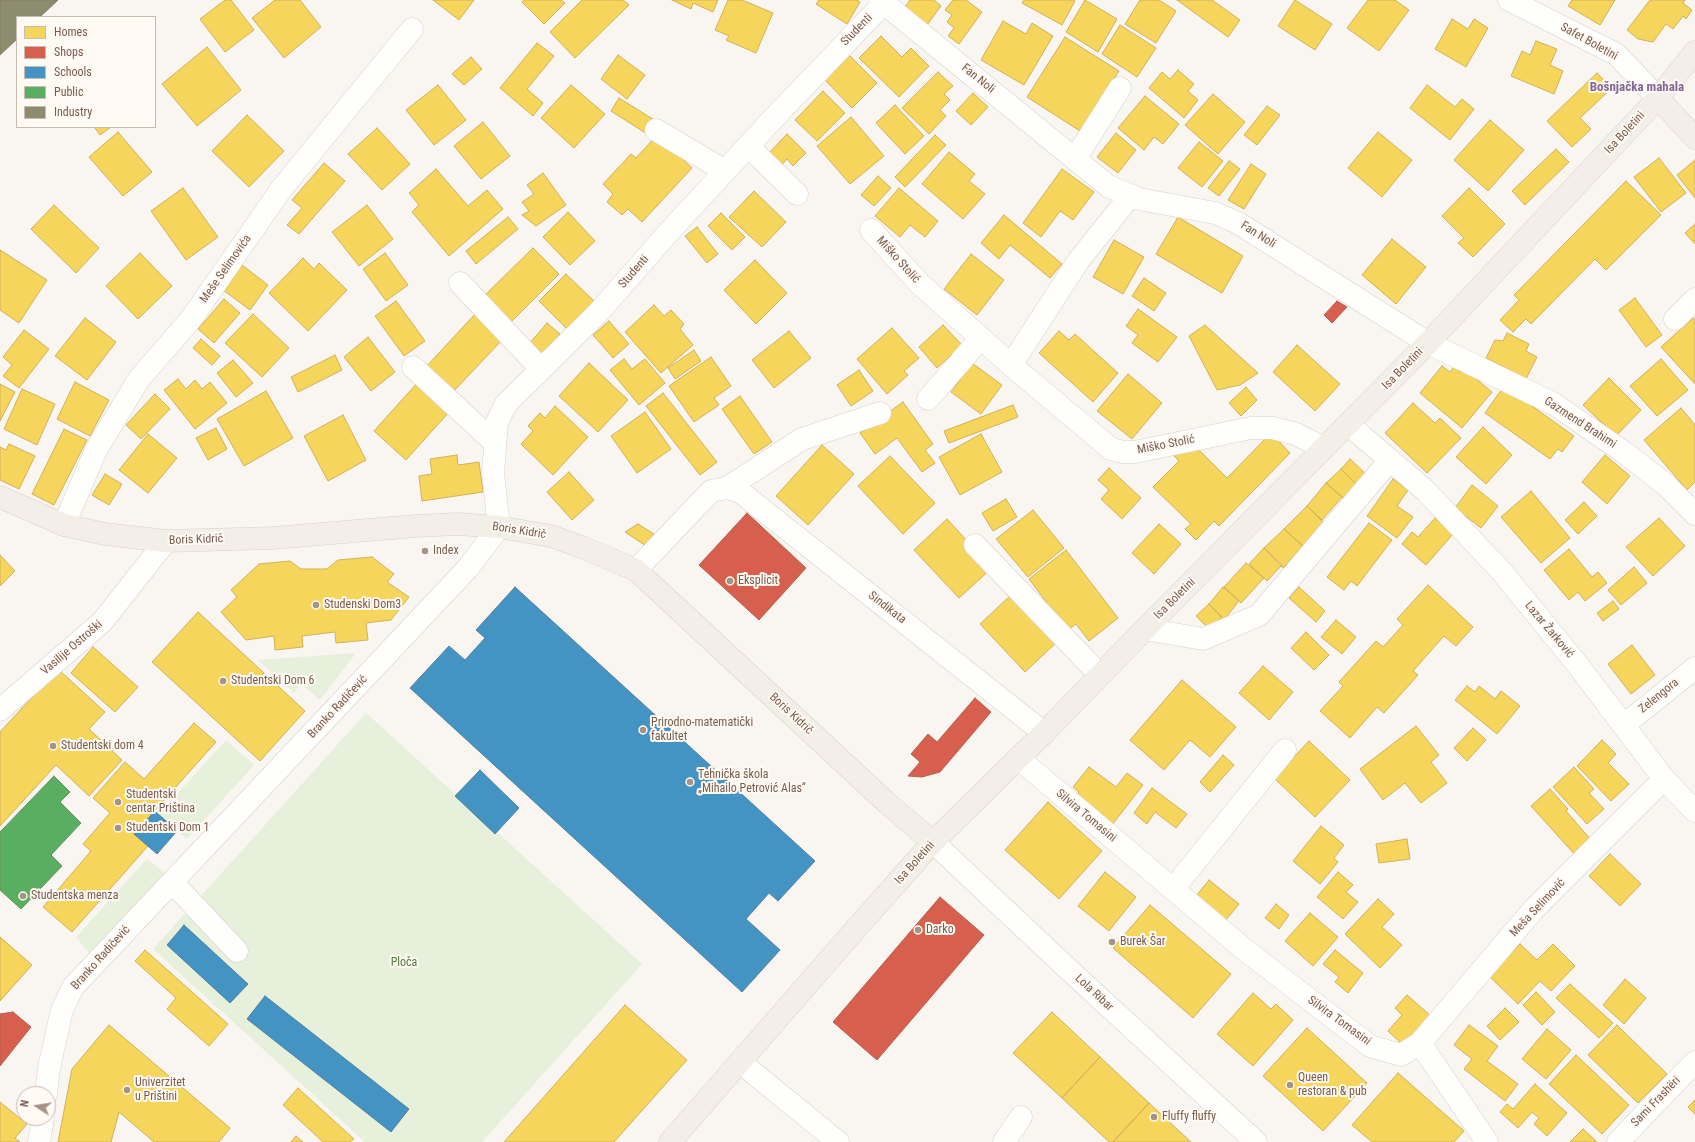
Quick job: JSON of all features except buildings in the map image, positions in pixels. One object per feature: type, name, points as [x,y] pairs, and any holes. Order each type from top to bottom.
[{"type":"main road","name":"Isa Boletini","points":[[670,1142],[933,842],[1044,733],[1428,343],[1658,98],[1695,52]]},
{"type":"main road","points":[[1658,98],[1695,138]]},
{"type":"main road","name":"Boris Kidrič","points":[[0,497],[64,525],[106,534],[166,541],[273,538],[458,524],[499,527],[551,536],[584,548],[636,570],[887,803],[933,842]]},
{"type":"street","name":"Safet Boletini","points":[[1509,0],[1616,54],[1658,98]]},
{"type":"street","name":"Studenti","points":[[499,527],[493,473],[494,442],[497,422],[506,404],[598,313],[725,171],[882,1]]},
{"type":"street","name":"Fan Noli","points":[[882,1],[1108,186],[1139,199],[1215,213],[1238,222],[1428,343]]},
{"type":"street","name":"Meše Selimovića","points":[[64,525],[96,450],[139,379],[191,319],[282,188],[412,29]]},
{"type":"street","points":[[1075,159],[1120,88]]},
{"type":"street","points":[[656,130],[725,171]]},
{"type":"street","points":[[748,146],[797,194]]},
{"type":"street","points":[[1011,365],[1079,260],[1130,195]]},
{"type":"street","name":"Miško Stolić","points":[[871,230],[920,284],[1011,365],[1110,449],[1123,452],[1135,452],[1251,428],[1273,428],[1296,434],[1323,448]]},
{"type":"street","points":[[460,283],[541,369]]},
{"type":"street","points":[[1675,319],[1695,299]]},
{"type":"street","points":[[928,399],[981,338]]},
{"type":"street","name":"Gazmend Brahimi","points":[[1428,343],[1554,404],[1625,453],[1666,485],[1695,514]]},
{"type":"street","points":[[413,367],[494,442]]},
{"type":"street","points":[[636,570],[711,491],[727,488],[802,439],[880,413]]},
{"type":"street","name":"Lazar Žarković","points":[[1348,424],[1426,491],[1502,572],[1577,664],[1664,779],[1695,810]]},
{"type":"street","points":[[1145,629],[1203,638],[1259,615],[1390,460]]},
{"type":"street","name":"Sindikata","points":[[727,488],[739,491],[1044,733]]},
{"type":"street","name":"Branko Radičević","points":[[47,1086],[49,1068],[62,1010],[73,987],[468,568],[499,527]]},
{"type":"street","name":"Vasilije Ostroški","points":[[0,710],[102,622],[166,541]]},
{"type":"street","points":[[975,545],[1100,675]]},
{"type":"street","name":"Zelengora","points":[[1624,725],[1695,668]]},
{"type":"street","points":[[1173,889],[1285,750]]},
{"type":"street","name":"Silvira Tomasini","points":[[1018,758],[1246,950],[1370,1046],[1401,1055],[1420,1044]]},
{"type":"street","name":"Meša Selimović","points":[[1420,1044],[1534,909],[1664,779]]},
{"type":"street","name":"Lola Ribar","points":[[933,842],[1072,974],[1256,1142]]},
{"type":"street","points":[[172,882],[237,951]]},
{"type":"street","points":[[1420,1044],[1487,1142]]},
{"type":"street","points":[[740,1062],[838,1142]]},
{"type":"street","name":"Sami Frashëri","points":[[1618,1142],[1695,1062]]},
{"type":"street","points":[[1004,1142],[1021,1117]]},
{"type":"street","points":[[39,1142],[42,1126]]},
{"type":"green space","points":[[356,653],[320,700],[301,684],[294,693],[258,660]]},
{"type":"green space","name":"Ploča","points":[[366,713],[642,964],[482,1142],[365,1142],[153,949]]},
{"type":"green space","points":[[226,740],[254,765],[187,839],[159,814]]},
{"type":"green space","points":[[147,859],[168,876],[91,956],[76,937]]},
{"type":"place","name":"Index","points":[[425,551]]},
{"type":"place","name":"Eksplicit","points":[[730,581]]},
{"type":"place","name":"Studenski Dom3","points":[[316,605]]},
{"type":"place","name":"Studentski Dom 6","points":[[223,681]]},
{"type":"place","name":"Prirodno-matematički fakultet","points":[[643,730]]},
{"type":"place","name":"Studentski dom 4","points":[[53,746]]},
{"type":"place","name":"Tehnička škola „Mihailo Petrović Alas“","points":[[690,782]]},
{"type":"place","name":"Studentski centar Priština","points":[[118,802]]},
{"type":"place","name":"Studentski Dom 1","points":[[118,828]]},
{"type":"place","name":"Studentska menza","points":[[23,896]]},
{"type":"place","name":"Darko","points":[[918,930]]},
{"type":"place","name":"Burek Šar","points":[[1112,942]]},
{"type":"place","name":"Queen restoran & pub","points":[[1290,1085]]},
{"type":"place","name":"Univerzitet u Prištini","points":[[127,1090]]},
{"type":"place","name":"Fluffy fluffy","points":[[1154,1117]]},
{"type":"district","name":"Bošnjačka mahala","points":[[1637,88]]}]
